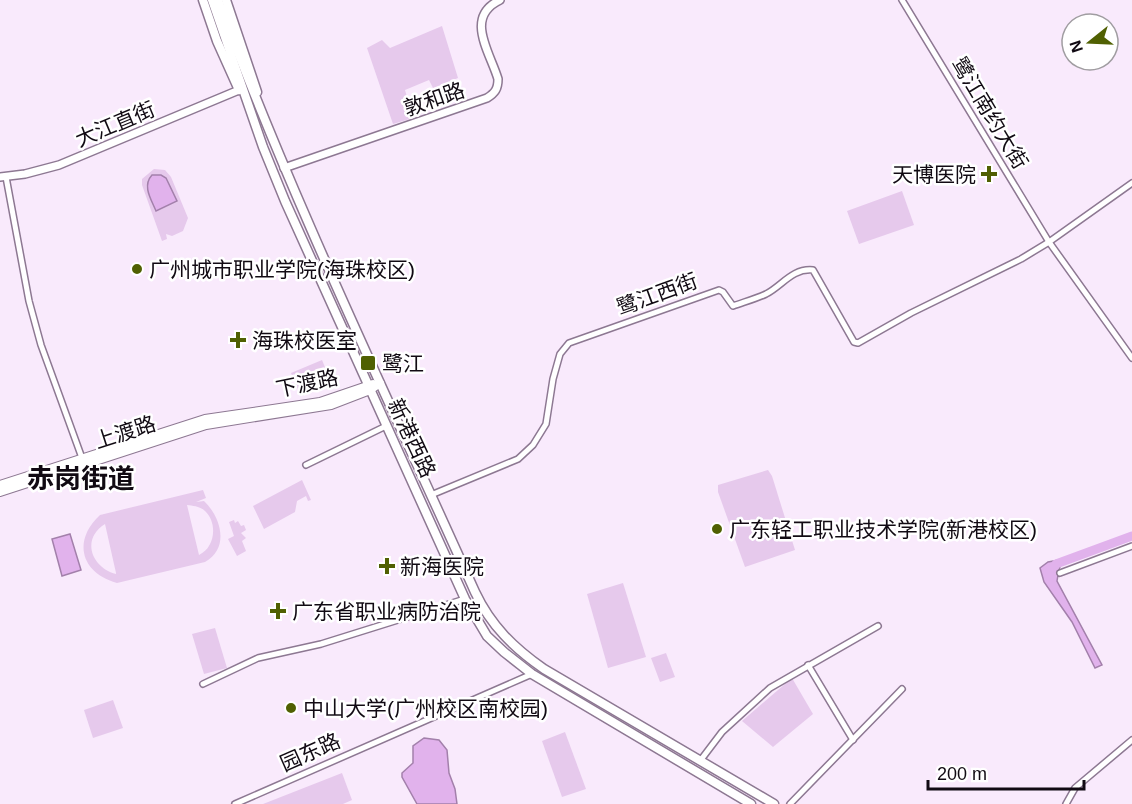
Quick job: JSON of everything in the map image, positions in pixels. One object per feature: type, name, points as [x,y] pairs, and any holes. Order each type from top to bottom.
[{"type":"main road","points":[[202,0],[221,49],[251,112]]},
{"type":"main road","name":"新港西路","points":[[212,0],[282,193],[465,599],[482,629],[504,652],[532,674],[751,804]]},
{"type":"main road","name":"新港西路","points":[[218,0],[284,168],[475,592],[492,622],[510,642],[535,663],[774,804]]},
{"type":"main road","points":[[227,2],[251,69],[261,110]]},
{"type":"main road","points":[[357,360],[368,355]]},
{"type":"main road","name":"下渡路","points":[[191,427],[218,416],[320,402],[380,383]]},
{"type":"main road","name":"上渡路","points":[[0,485],[82,458],[191,427]]},
{"type":"main road","name":"上渡路","points":[[0,492],[191,427]]},
{"type":"street","name":"敦和路","points":[[284,168],[478,101],[492,94],[498,86],[498,80],[480,25],[487,8],[500,0]]},
{"type":"street","name":"鹭江南约大街","points":[[902,0],[1049,242],[1132,358]]},
{"type":"street","name":"大江直街","points":[[3,177],[59,165],[239,90]]},
{"type":"street","points":[[3,177],[29,301],[41,345],[82,458]]},
{"type":"street","name":"鹭江西街","points":[[431,495],[518,459],[533,445],[546,424],[553,379],[560,354],[569,343],[719,290],[733,306],[767,294],[793,274],[804,269],[813,270],[854,342],[858,343],[910,313],[1021,259],[1132,183]]},
{"type":"street","points":[[375,401],[386,396]]},
{"type":"street","points":[[306,465],[386,426]]},
{"type":"street","points":[[1060,573],[1132,546]]},
{"type":"street","points":[[203,684],[258,658],[359,633],[465,599]]},
{"type":"street","points":[[482,629],[492,622]]},
{"type":"street","points":[[700,761],[722,732],[770,688],[878,626]]},
{"type":"street","points":[[808,665],[853,740]]},
{"type":"street","name":"园东路","points":[[235,804],[532,674]]},
{"type":"street","points":[[790,804],[902,689]]},
{"type":"street","points":[[590,710],[595,700]]},
{"type":"street","points":[[1066,804],[1075,788],[1132,740]]},
{"type":"shaded area","points":[[442,26],[458,78],[433,88],[429,80],[405,90],[413,118],[393,124],[367,48],[382,40],[390,48]]},
{"type":"shaded area","points":[[154,169],[165,170],[171,177],[188,218],[183,231],[172,236],[166,234],[167,239],[162,241],[142,185],[142,179]]},
{"type":"shaded area","points":[[152,175],[161,175],[166,178],[177,201],[156,211],[148,188]]},
{"type":"shaded area","points":[[902,191],[914,225],[859,244],[847,211]]},
{"type":"shaded area","points":[[322,360],[329,377],[298,389],[291,373]]},
{"type":"shaded area","points":[[768,470],[772,476],[795,550],[745,567],[718,492],[718,485]]},
{"type":"shaded area","points":[[302,480],[311,500],[308,501],[306,496],[297,501],[295,512],[264,529],[253,506]]},
{"type":"shaded area","points":[[203,490],[206,498],[196,502],[204,501],[215,515],[220,532],[218,549],[205,562],[117,583],[95,572],[84,555],[86,535],[100,515]],"holes":[[[187,505],[203,509],[212,522],[213,535],[209,547],[199,555]],[[105,524],[116,573],[116,574],[100,565],[92,552],[93,537]]]},
{"type":"shaded area","points":[[234,520],[235,523],[238,521],[241,526],[244,525],[246,530],[241,533],[246,538],[242,541],[246,551],[237,556],[228,539],[234,536],[229,522]]},
{"type":"shaded area","points":[[70,534],[81,570],[62,576],[52,539]]},
{"type":"shaded area","points":[[1064,559],[1057,581],[1102,665],[1095,668],[1072,622],[1044,582],[1040,568],[1048,562]]},
{"type":"shaded area","points":[[623,583],[646,657],[608,668],[587,594]]},
{"type":"shaded area","points":[[215,628],[227,668],[204,674],[192,634]]},
{"type":"shaded area","points":[[666,653],[675,677],[660,682],[651,658]]},
{"type":"shaded area","points":[[792,678],[813,714],[773,747],[742,721]]},
{"type":"shaded area","points":[[113,700],[123,728],[93,738],[84,710]]},
{"type":"shaded area","points":[[565,732],[586,789],[562,797],[542,741]]},
{"type":"shaded area","points":[[424,738],[439,740],[447,750],[449,773],[455,789],[457,804],[417,804],[402,777],[402,773],[413,763],[413,746]]},
{"type":"shaded area","points":[[342,773],[352,800],[343,804],[263,804]]},
{"type":"waterway","points":[[1054,568],[1056,564],[1132,536]]},
{"type":"place","name":"天博医院","points":[[989,174]]},
{"type":"place","name":"广州城市职业学院(海珠校区)","points":[[137,269]]},
{"type":"place","name":"海珠校医室","points":[[238,340]]},
{"type":"place","name":"鹭江","points":[[368,363]]},
{"type":"place","name":"广东轻工职业技术学院(新港校区)","points":[[717,529]]},
{"type":"place","name":"新海医院","points":[[387,566]]},
{"type":"place","name":"广东省职业病防治院","points":[[278,611]]},
{"type":"place","name":"中山大学(广州校区南校园)","points":[[291,708]]},
{"type":"district","name":"赤岗街道","points":[[81,479]]}]
